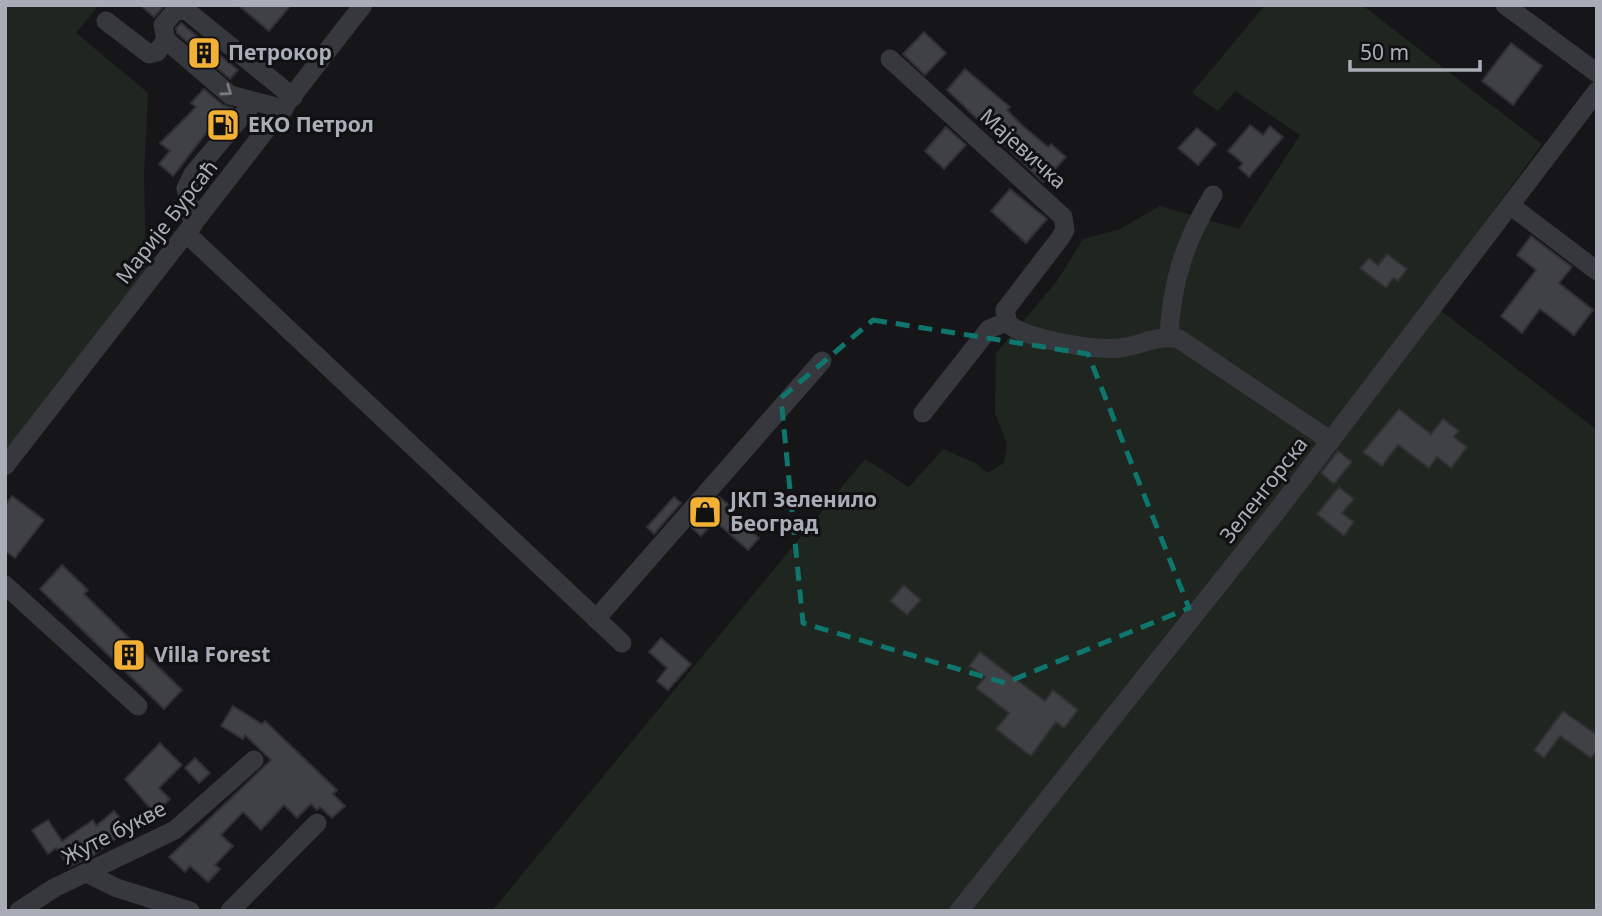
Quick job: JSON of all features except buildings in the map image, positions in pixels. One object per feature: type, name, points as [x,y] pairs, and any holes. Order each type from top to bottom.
[{"type":"street","name":"Марије Бурсаћ","points":[[5,466],[363,5]]},
{"type":"street","points":[[1505,5],[1597,74]]},
{"type":"street","points":[[186,10],[289,103],[254,102],[230,95],[166,40],[163,25],[175,11],[186,10]]},
{"type":"street","points":[[106,21],[149,54],[157,52],[166,40]]},
{"type":"street","name":"Мајевичка","points":[[890,59],[1063,217],[1065,230],[1005,310],[1006,322],[989,330],[923,413]]},
{"type":"street","name":"Зеленгорска","points":[[959,911],[1331,440],[1597,91]]},
{"type":"street","points":[[254,102],[193,174],[186,188],[190,230],[622,643]]},
{"type":"street","points":[[1169,337],[1181,259],[1193,229],[1213,195]]},
{"type":"street","points":[[1510,205],[1597,271]]},
{"type":"street","points":[[1006,322],[1016,330],[1086,346],[1117,349],[1169,337],[1186,342],[1331,440]]},
{"type":"street","points":[[596,619],[822,361]]},
{"type":"street","points":[[5,585],[138,706]]},
{"type":"street","name":"Жуте букве","points":[[19,911],[86,873],[175,830],[254,760]]},
{"type":"street","points":[[230,911],[317,823]]},
{"type":"street","points":[[86,873],[117,888],[190,911]]},
{"type":"highlighted area","points":[[873,320],[1088,354],[1189,608],[1005,683],[803,623],[781,398]]},
{"type":"shaded area","points":[[5,5],[99,5],[76,33],[148,93],[144,174],[146,270],[5,467]]},
{"type":"shaded area","points":[[1265,5],[1362,5],[1542,144],[1428,301],[1597,430],[1597,911],[492,911],[865,459],[909,487],[943,449],[977,464],[987,473],[1004,463],[1007,444],[995,413],[996,353],[1057,281],[1083,239],[1118,230],[1160,206],[1239,229],[1300,135],[1235,91],[1218,111],[1192,93]]},
{"type":"place","name":"Петрокор","points":[[204,53]]},
{"type":"place","name":"ЕКО Петрол","points":[[223,125]]},
{"type":"place","name":"ЈКП Зеленило Београд","points":[[705,512]]},
{"type":"place","name":"Villa Forest","points":[[129,655]]}]
